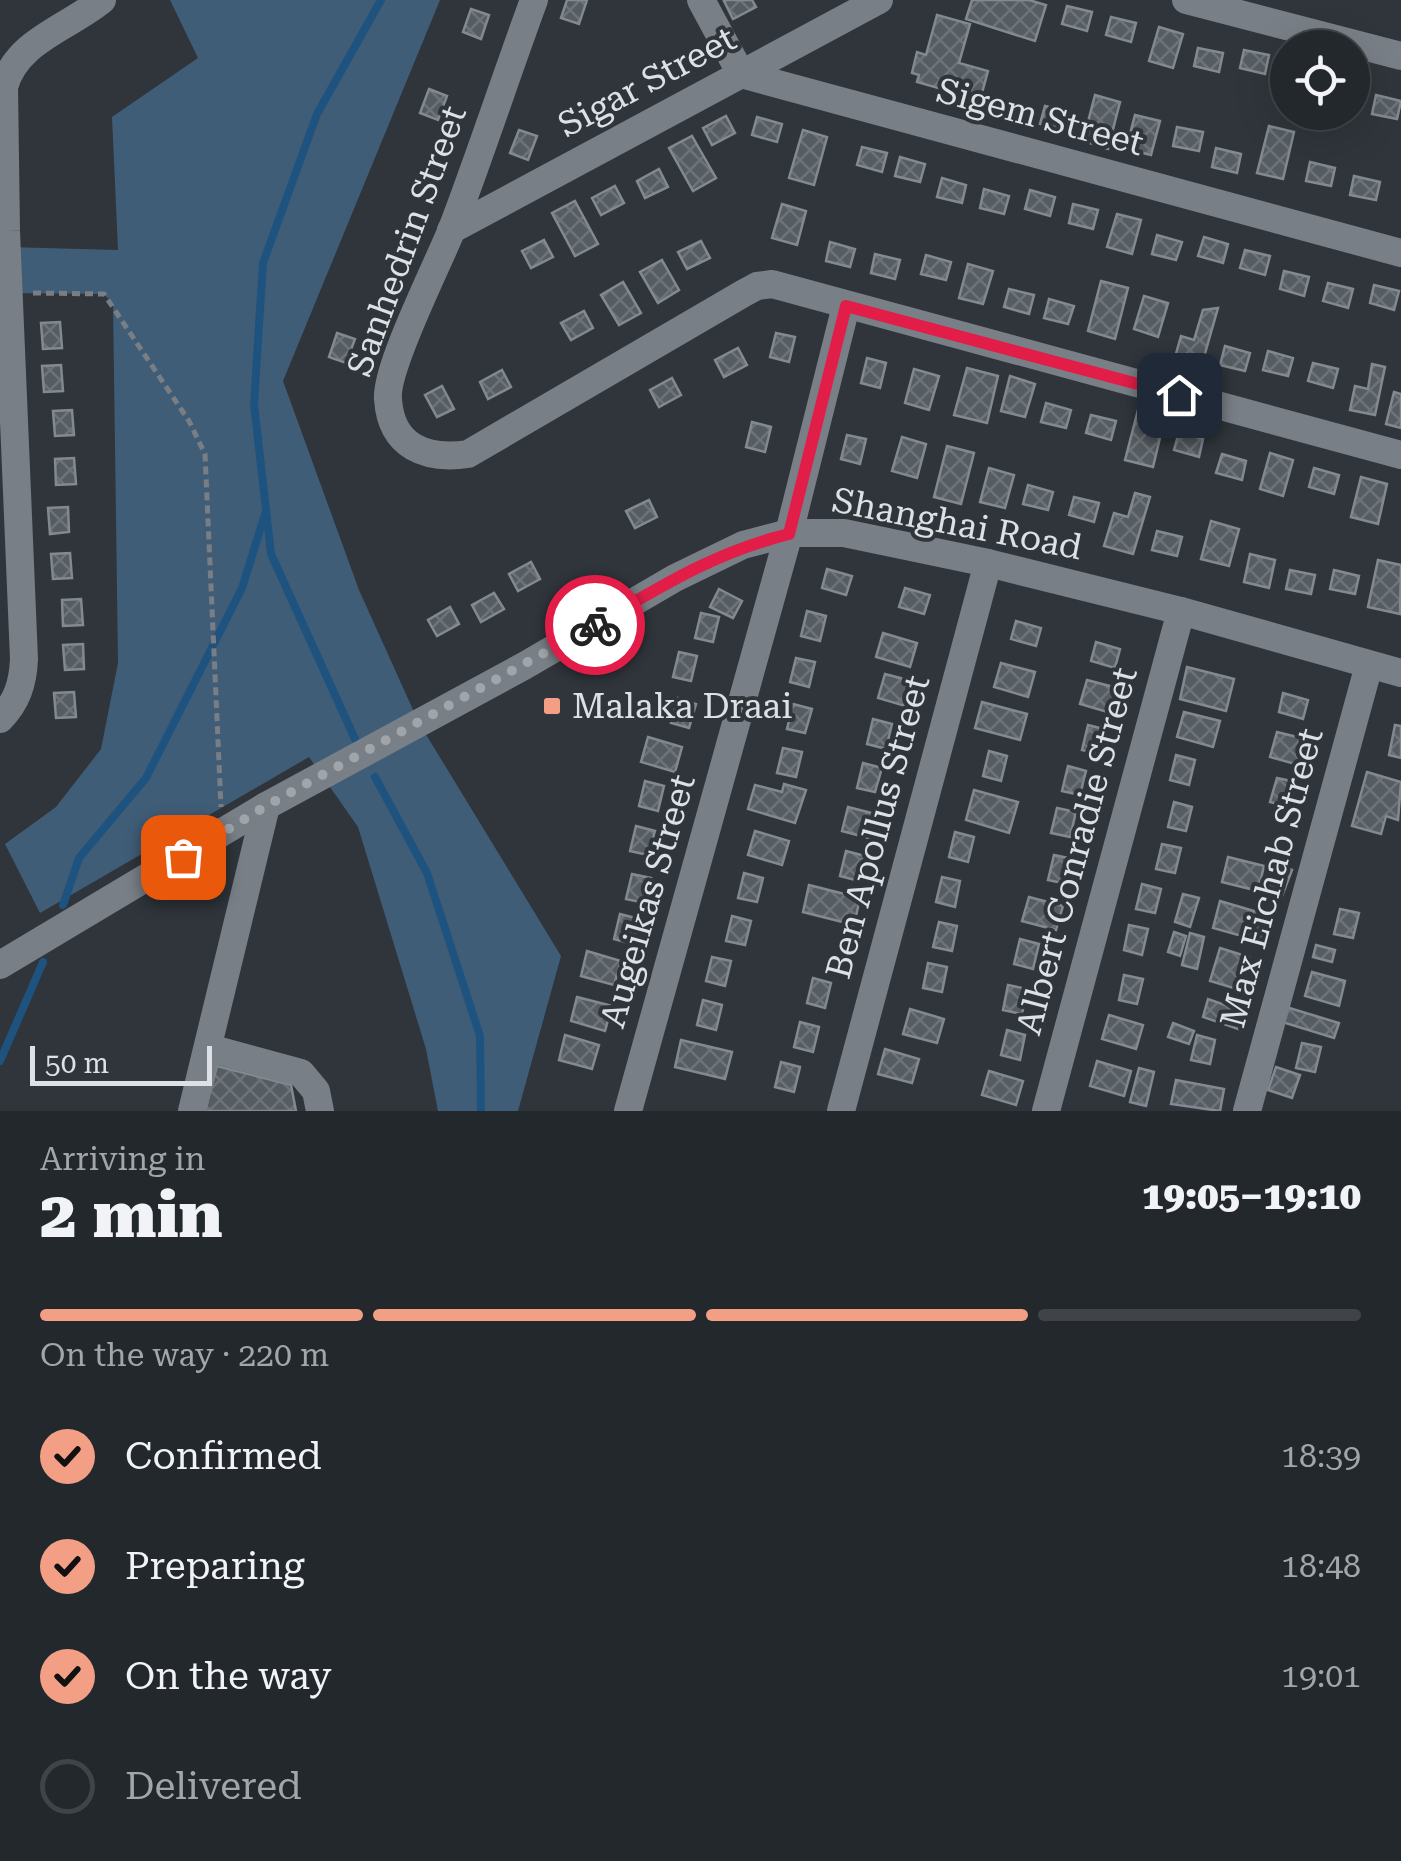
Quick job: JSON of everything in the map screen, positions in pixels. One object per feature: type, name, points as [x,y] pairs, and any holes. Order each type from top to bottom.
[{"type":"street","points":[[0,719],[16,699],[23,680],[24,659],[10,293],[3,230],[7,74],[22,53],[102,0]]},
{"type":"street","name":"Sanhedrin Street","points":[[534,0],[452,230],[387,395],[396,432],[409,446],[443,458],[468,454],[757,286],[787,287],[846,306]]},
{"type":"street","points":[[701,0],[741,74]]},
{"type":"street","name":"Sigar Street","points":[[452,230],[879,0]]},
{"type":"street","points":[[1186,0],[1401,56]]},
{"type":"street","name":"Sigem Street","points":[[741,74],[1401,253]]},
{"type":"street","points":[[846,306],[1401,455]]},
{"type":"street","name":"Augeikas Street","points":[[628,1111],[789,534],[846,306]]},
{"type":"street","name":"Shanghai Road","points":[[0,964],[266,806],[524,666],[675,578],[743,545],[789,534],[844,533],[988,563],[1181,611],[1401,673]]},
{"type":"street","name":"Ben Apollus Street","points":[[841,1111],[988,563]]},
{"type":"street","name":"Albert Conradie Street","points":[[1046,1111],[1181,611]]},
{"type":"street","name":"Max Eichab Street","points":[[1247,1111],[1369,665]]},
{"type":"street","points":[[192,1111],[266,806]]},
{"type":"street","points":[[209,1048],[302,1073],[316,1091],[320,1111]]},
{"type":"path","points":[[10,293],[104,294],[198,437],[206,470],[222,833]]},
{"type":"shaded area","points":[[170,0],[440,0],[283,381],[359,590],[419,723],[561,956],[518,1111],[438,1111],[426,1049],[358,827],[309,757],[40,913],[5,844],[56,807],[101,749],[118,663],[113,303],[103,294],[10,293],[7,247],[118,250],[112,117],[198,58]]},
{"type":"building","points":[[567,0],[587,0],[579,24],[561,18]]},
{"type":"building","points":[[752,0],[756,7],[733,19],[724,1]]},
{"type":"building","points":[[972,0],[1029,0],[1046,5],[1035,41],[966,19]]},
{"type":"building","points":[[1067,6],[1092,12],[1087,31],[1062,24]]},
{"type":"building","points":[[471,9],[489,15],[481,39],[463,32]]},
{"type":"building","points":[[937,15],[970,24],[959,63],[988,71],[980,100],[917,82],[919,75],[912,73],[917,52],[926,55]]},
{"type":"building","points":[[1111,17],[1136,23],[1131,42],[1106,35]]},
{"type":"building","points":[[1159,27],[1183,34],[1173,68],[1149,61]]},
{"type":"building","points":[[1198,48],[1223,53],[1219,72],[1194,66]]},
{"type":"building","points":[[1244,50],[1269,55],[1265,74],[1240,68]]},
{"type":"building","points":[[429,89],[447,96],[438,120],[420,113]]},
{"type":"building","points":[[1095,95],[1120,102],[1108,149],[1083,141]]},
{"type":"building","points":[[1376,95],[1401,101],[1397,119],[1372,114]]},
{"type":"building","points":[[1045,106],[1070,112],[1065,131],[1040,124]]},
{"type":"building","points":[[1135,115],[1160,121],[1151,155],[1126,149]]},
{"type":"building","points":[[726,116],[735,133],[712,145],[703,128]]},
{"type":"building","points":[[757,117],[782,124],[777,142],[752,135]]},
{"type":"building","points":[[1269,126],[1270,130],[1294,132],[1283,179],[1257,173]]},
{"type":"building","points":[[1177,127],[1203,132],[1199,151],[1173,146]]},
{"type":"building","points":[[519,130],[537,136],[528,160],[510,153]]},
{"type":"building","points":[[803,130],[827,137],[814,185],[789,178]]},
{"type":"building","points":[[692,136],[716,178],[693,191],[669,148]]},
{"type":"building","points":[[862,147],[887,153],[882,172],[857,165]]},
{"type":"building","points":[[1216,148],[1241,154],[1237,173],[1212,167]]},
{"type":"building","points":[[900,157],[925,164],[920,182],[895,176]]},
{"type":"building","points":[[1310,162],[1335,168],[1331,186],[1306,181]]},
{"type":"building","points":[[659,169],[668,187],[645,198],[637,181]]},
{"type":"building","points":[[1354,176],[1380,182],[1376,200],[1350,195]]},
{"type":"building","points":[[942,178],[966,185],[962,203],[937,197]]},
{"type":"building","points":[[615,186],[624,203],[601,215],[592,198]]},
{"type":"building","points":[[984,189],[1009,196],[1004,214],[980,208]]},
{"type":"building","points":[[1030,190],[1055,197],[1050,216],[1025,209]]},
{"type":"building","points":[[575,201],[598,244],[575,256],[552,213]]},
{"type":"building","points":[[782,204],[806,211],[797,245],[772,238]]},
{"type":"building","points":[[1073,204],[1098,210],[1093,229],[1069,223]]},
{"type":"building","points":[[1117,214],[1141,220],[1132,254],[1107,247]]},
{"type":"building","points":[[1157,235],[1182,242],[1176,260],[1152,254]]},
{"type":"building","points":[[1204,237],[1228,244],[1223,263],[1198,256]]},
{"type":"building","points":[[544,240],[553,257],[531,268],[522,251]]},
{"type":"building","points":[[701,241],[710,258],[687,269],[678,252]]},
{"type":"building","points":[[830,242],[855,249],[850,267],[826,261]]},
{"type":"building","points":[[1245,250],[1270,256],[1265,275],[1240,268]]},
{"type":"building","points":[[875,254],[900,260],[895,279],[871,273]]},
{"type":"building","points":[[926,255],[951,262],[946,280],[921,274]]},
{"type":"building","points":[[662,260],[679,290],[658,303],[640,272]]},
{"type":"building","points":[[968,264],[993,271],[983,304],[959,298]]},
{"type":"building","points":[[1284,271],[1309,277],[1304,296],[1280,289]]},
{"type":"building","points":[[1101,281],[1128,288],[1115,339],[1088,331]]},
{"type":"building","points":[[623,282],[641,313],[619,325],[601,295]]},
{"type":"building","points":[[1328,283],[1353,289],[1348,308],[1323,301]]},
{"type":"building","points":[[1374,285],[1399,291],[1394,310],[1370,303]]},
{"type":"building","points":[[1009,289],[1034,295],[1029,314],[1004,307]]},
{"type":"building","points":[[1144,296],[1168,303],[1158,337],[1134,329]]},
{"type":"building","points":[[1049,299],[1074,306],[1068,324],[1044,318]]},
{"type":"building","points":[[1218,308],[1202,364],[1175,357],[1181,336],[1194,340],[1203,310]]},
{"type":"building","points":[[584,311],[593,328],[571,340],[561,323]]},
{"type":"building","points":[[60,322],[62,348],[43,349],[41,323]]},
{"type":"building","points":[[337,333],[355,339],[346,363],[329,357]]},
{"type":"building","points":[[776,333],[795,337],[789,362],[770,357]]},
{"type":"building","points":[[1225,346],[1250,353],[1245,371],[1220,365]]},
{"type":"building","points":[[738,348],[747,365],[724,377],[715,360]]},
{"type":"building","points":[[1268,351],[1293,358],[1288,376],[1263,370]]},
{"type":"building","points":[[867,358],[886,363],[880,388],[861,383]]},
{"type":"building","points":[[1313,363],[1338,369],[1333,388],[1308,381]]},
{"type":"building","points":[[1372,364],[1385,367],[1375,415],[1350,410],[1355,386],[1368,389]]},
{"type":"building","points":[[61,365],[63,391],[44,392],[42,366]]},
{"type":"building","points":[[967,368],[998,376],[987,423],[954,415]]},
{"type":"building","points":[[914,369],[939,376],[929,410],[905,403]]},
{"type":"building","points":[[502,370],[511,387],[488,399],[480,382]]},
{"type":"building","points":[[1010,376],[1035,384],[1025,417],[1001,411]]},
{"type":"building","points":[[672,378],[681,395],[659,407],[650,390]]},
{"type":"building","points":[[442,386],[454,409],[437,417],[425,395]]},
{"type":"building","points":[[1394,392],[1401,394],[1401,428],[1386,424]]},
{"type":"building","points":[[1046,403],[1071,410],[1066,428],[1041,422]]},
{"type":"building","points":[[72,410],[74,435],[55,436],[53,411]]},
{"type":"building","points":[[1138,410],[1165,417],[1153,467],[1125,460]]},
{"type":"building","points":[[1091,415],[1116,421],[1111,440],[1086,433]]},
{"type":"building","points":[[752,422],[771,427],[765,452],[746,447]]},
{"type":"building","points":[[1179,432],[1203,439],[1199,457],[1174,450]]},
{"type":"building","points":[[847,435],[866,439],[860,464],[841,459]]},
{"type":"building","points":[[902,437],[926,444],[917,478],[892,471]]},
{"type":"building","points":[[947,446],[974,453],[961,504],[934,497]]},
{"type":"building","points":[[1270,453],[1293,460],[1283,496],[1260,489]]},
{"type":"building","points":[[1222,454],[1246,461],[1242,480],[1216,473]]},
{"type":"building","points":[[74,458],[76,484],[56,485],[55,459]]},
{"type":"building","points":[[989,468],[1014,475],[1005,508],[980,502]]},
{"type":"building","points":[[1314,468],[1339,475],[1334,494],[1309,487]]},
{"type":"building","points":[[1361,477],[1387,484],[1378,524],[1351,517]]},
{"type":"building","points":[[1028,485],[1053,492],[1048,510],[1023,504]]},
{"type":"building","points":[[1135,493],[1150,497],[1133,554],[1104,546],[1114,513],[1128,517]]},
{"type":"building","points":[[1074,497],[1099,503],[1094,522],[1069,515]]},
{"type":"building","points":[[649,500],[657,517],[635,528],[626,511]]},
{"type":"building","points":[[68,507],[69,532],[50,534],[48,508]]},
{"type":"building","points":[[1211,521],[1239,529],[1229,566],[1201,559]]},
{"type":"building","points":[[1157,531],[1182,537],[1177,556],[1152,550]]},
{"type":"building","points":[[70,553],[72,578],[53,579],[51,554]]},
{"type":"building","points":[[1250,554],[1275,560],[1269,588],[1244,582]]},
{"type":"building","points":[[1378,560],[1401,565],[1400,614],[1368,607]]},
{"type":"building","points":[[531,562],[540,579],[518,591],[509,574]]},
{"type":"building","points":[[827,569],[852,576],[846,595],[822,588]]},
{"type":"building","points":[[1290,570],[1315,575],[1311,594],[1286,589]]},
{"type":"building","points":[[1334,570],[1359,576],[1355,594],[1330,589]]},
{"type":"building","points":[[905,588],[930,595],[924,614],[899,607]]},
{"type":"building","points":[[719,589],[742,601],[733,618],[710,607]]},
{"type":"building","points":[[494,593],[504,609],[481,622],[472,605]]},
{"type":"building","points":[[81,599],[83,625],[63,626],[62,600]]},
{"type":"building","points":[[450,607],[459,624],[437,636],[428,620]]},
{"type":"building","points":[[807,611],[826,616],[820,641],[801,636]]},
{"type":"building","points":[[701,613],[719,617],[713,642],[695,638]]},
{"type":"building","points":[[1016,621],[1041,628],[1036,646],[1011,639]]},
{"type":"building","points":[[883,633],[917,643],[910,667],[876,657]]},
{"type":"building","points":[[1096,642],[1120,649],[1115,668],[1091,661]]},
{"type":"building","points":[[83,644],[84,669],[65,670],[63,645]]},
{"type":"building","points":[[679,652],[697,656],[691,681],[673,677]]},
{"type":"building","points":[[796,658],[815,662],[809,687],[790,682]]},
{"type":"building","points":[[1001,663],[1035,672],[1028,697],[994,687]]},
{"type":"building","points":[[1187,667],[1234,679],[1226,711],[1180,699]]},
{"type":"building","points":[[885,674],[919,683],[912,708],[878,698]]},
{"type":"building","points":[[1087,680],[1121,689],[1114,714],[1080,704]]},
{"type":"building","points":[[74,692],[76,717],[56,718],[54,693]]},
{"type":"building","points":[[1283,693],[1308,700],[1303,719],[1279,712]]},
{"type":"building","points":[[678,698],[696,704],[689,728],[671,723]]},
{"type":"building","points":[[982,702],[1027,714],[1020,740],[975,728]]},
{"type":"building","points":[[793,704],[812,709],[805,733],[787,729]]},
{"type":"building","points":[[1184,712],[1220,721],[1213,747],[1177,737]]},
{"type":"building","points":[[873,719],[892,724],[886,749],[867,744]]},
{"type":"building","points":[[1088,725],[1107,730],[1101,754],[1082,750]]},
{"type":"building","points":[[1395,725],[1401,726],[1401,758],[1389,755]]},
{"type":"building","points":[[1277,732],[1313,741],[1306,767],[1270,757]]},
{"type":"building","points":[[648,737],[682,747],[675,772],[641,762]]},
{"type":"building","points":[[783,748],[802,752],[796,777],[777,773]]},
{"type":"building","points":[[989,751],[1007,756],[1001,781],[983,776]]},
{"type":"building","points":[[1176,755],[1195,760],[1189,785],[1170,780]]},
{"type":"building","points":[[863,763],[882,768],[875,792],[857,788]]},
{"type":"building","points":[[1068,766],[1086,771],[1080,795],[1062,791]]},
{"type":"building","points":[[1367,772],[1401,782],[1398,820],[1386,816],[1381,834],[1352,826]]},
{"type":"building","points":[[1277,778],[1296,782],[1289,807],[1270,802]]},
{"type":"building","points":[[645,781],[664,786],[658,811],[639,806]]},
{"type":"building","points":[[784,784],[806,790],[795,823],[748,809],[755,785],[782,792]]},
{"type":"building","points":[[974,790],[1018,802],[1009,833],[966,820]]},
{"type":"building","points":[[1174,802],[1192,807],[1186,831],[1168,827]]},
{"type":"building","points":[[848,807],[883,816],[876,840],[842,831]]},
{"type":"building","points":[[1057,808],[1076,812],[1070,837],[1051,833]]},
{"type":"building","points":[[636,826],[655,831],[648,855],[630,851]]},
{"type":"building","points":[[755,831],[789,841],[782,865],[748,855]]},
{"type":"building","points":[[955,832],[974,837],[968,862],[949,857]]},
{"type":"building","points":[[1162,844],[1181,848],[1175,873],[1156,869]]},
{"type":"building","points":[[846,851],[865,856],[859,881],[840,876]]},
{"type":"building","points":[[1054,855],[1073,859],[1067,884],[1048,880]]},
{"type":"building","points":[[1228,857],[1264,866],[1258,891],[1222,882]]},
{"type":"building","points":[[1279,865],[1292,870],[1282,896],[1268,890]]},
{"type":"building","points":[[744,873],[763,878],[757,902],[738,898]]},
{"type":"building","points":[[632,874],[651,878],[645,903],[626,899]]},
{"type":"building","points":[[942,877],[960,881],[955,907],[936,902]]},
{"type":"building","points":[[1142,884],[1161,889],[1155,913],[1136,909]]},
{"type":"building","points":[[809,885],[860,898],[854,925],[803,912]]},
{"type":"building","points":[[1183,894],[1199,898],[1190,927],[1175,922]]},
{"type":"building","points":[[1029,897],[1063,906],[1056,930],[1022,921]]},
{"type":"building","points":[[1220,901],[1271,916],[1263,942],[1213,928]]},
{"type":"building","points":[[1340,909],[1359,913],[1353,938],[1334,934]]},
{"type":"building","points":[[620,914],[639,919],[633,944],[614,939]]},
{"type":"building","points":[[732,916],[751,921],[745,945],[726,941]]},
{"type":"building","points":[[939,922],[957,926],[952,951],[933,947]]},
{"type":"building","points":[[1129,925],[1148,929],[1142,955],[1124,950]]},
{"type":"building","points":[[1174,932],[1186,936],[1180,956],[1168,952]]},
{"type":"building","points":[[1190,933],[1204,937],[1197,969],[1182,965]]},
{"type":"building","points":[[1020,939],[1039,944],[1033,969],[1014,964]]},
{"type":"building","points":[[1316,945],[1335,950],[1332,962],[1313,957]]},
{"type":"building","points":[[1220,948],[1249,957],[1240,990],[1210,981]]},
{"type":"building","points":[[587,951],[621,961],[614,985],[581,976]]},
{"type":"building","points":[[712,957],[731,961],[725,986],[706,981]]},
{"type":"building","points":[[928,963],[947,967],[942,992],[923,988]]},
{"type":"building","points":[[1312,972],[1345,981],[1339,1006],[1305,996]]},
{"type":"building","points":[[1124,975],[1143,979],[1137,1004],[1119,1000]]},
{"type":"building","points":[[813,978],[831,983],[825,1008],[807,1003]]},
{"type":"building","points":[[1008,985],[1027,989],[1022,1014],[1003,1010]]},
{"type":"building","points":[[1232,996],[1250,1002],[1241,1030],[1203,1017],[1208,999],[1228,1006]]},
{"type":"building","points":[[577,997],[612,1006],[605,1031],[571,1021]]},
{"type":"building","points":[[703,1000],[722,1005],[716,1030],[697,1025]]},
{"type":"building","points":[[1286,1007],[1339,1023],[1334,1038],[1282,1022]]},
{"type":"building","points":[[910,1009],[944,1019],[937,1043],[903,1034]]},
{"type":"building","points":[[1109,1015],[1143,1025],[1136,1049],[1102,1039]]},
{"type":"building","points":[[800,1022],[819,1027],[813,1052],[794,1047]]},
{"type":"building","points":[[1173,1023],[1194,1031],[1189,1044],[1168,1037]]},
{"type":"building","points":[[1007,1030],[1025,1035],[1020,1060],[1001,1055]]},
{"type":"building","points":[[565,1035],[599,1045],[592,1069],[559,1060]]},
{"type":"building","points":[[1197,1035],[1215,1040],[1210,1064],[1191,1060]]},
{"type":"building","points":[[681,1040],[732,1052],[725,1079],[675,1067]]},
{"type":"building","points":[[1302,1043],[1321,1047],[1315,1072],[1296,1068]]},
{"type":"building","points":[[885,1049],[919,1059],[912,1083],[878,1074]]},
{"type":"building","points":[[1097,1061],[1131,1071],[1124,1096],[1090,1086]]},
{"type":"building","points":[[781,1062],[800,1067],[794,1092],[775,1087]]},
{"type":"building","points":[[217,1066],[291,1085],[296,1111],[205,1111]]},
{"type":"building","points":[[1276,1067],[1300,1075],[1292,1098],[1268,1090]]},
{"type":"building","points":[[1139,1068],[1154,1072],[1146,1106],[1130,1102]]},
{"type":"building","points":[[989,1071],[1023,1081],[1016,1105],[982,1095]]},
{"type":"building","points":[[1176,1080],[1224,1089],[1220,1111],[1171,1104]]},
{"type":"waterway","points":[[355,739],[271,554],[254,404],[263,263],[317,114],[381,0]]},
{"type":"waterway","points":[[63,905],[79,858],[146,778],[242,588],[265,514]]},
{"type":"waterway","points":[[375,777],[427,873],[480,1036],[481,1111]]},
{"type":"waterway","points":[[0,1061],[43,962]]},
{"type":"way so far","points":[[183,857],[266,806],[595,625]]},
{"type":"place","name":"Malaka Draai","points":[[552,706]]},
{"type":"route","points":[[595,625],[675,578],[743,545],[789,534],[846,306],[1179,395]]}]
